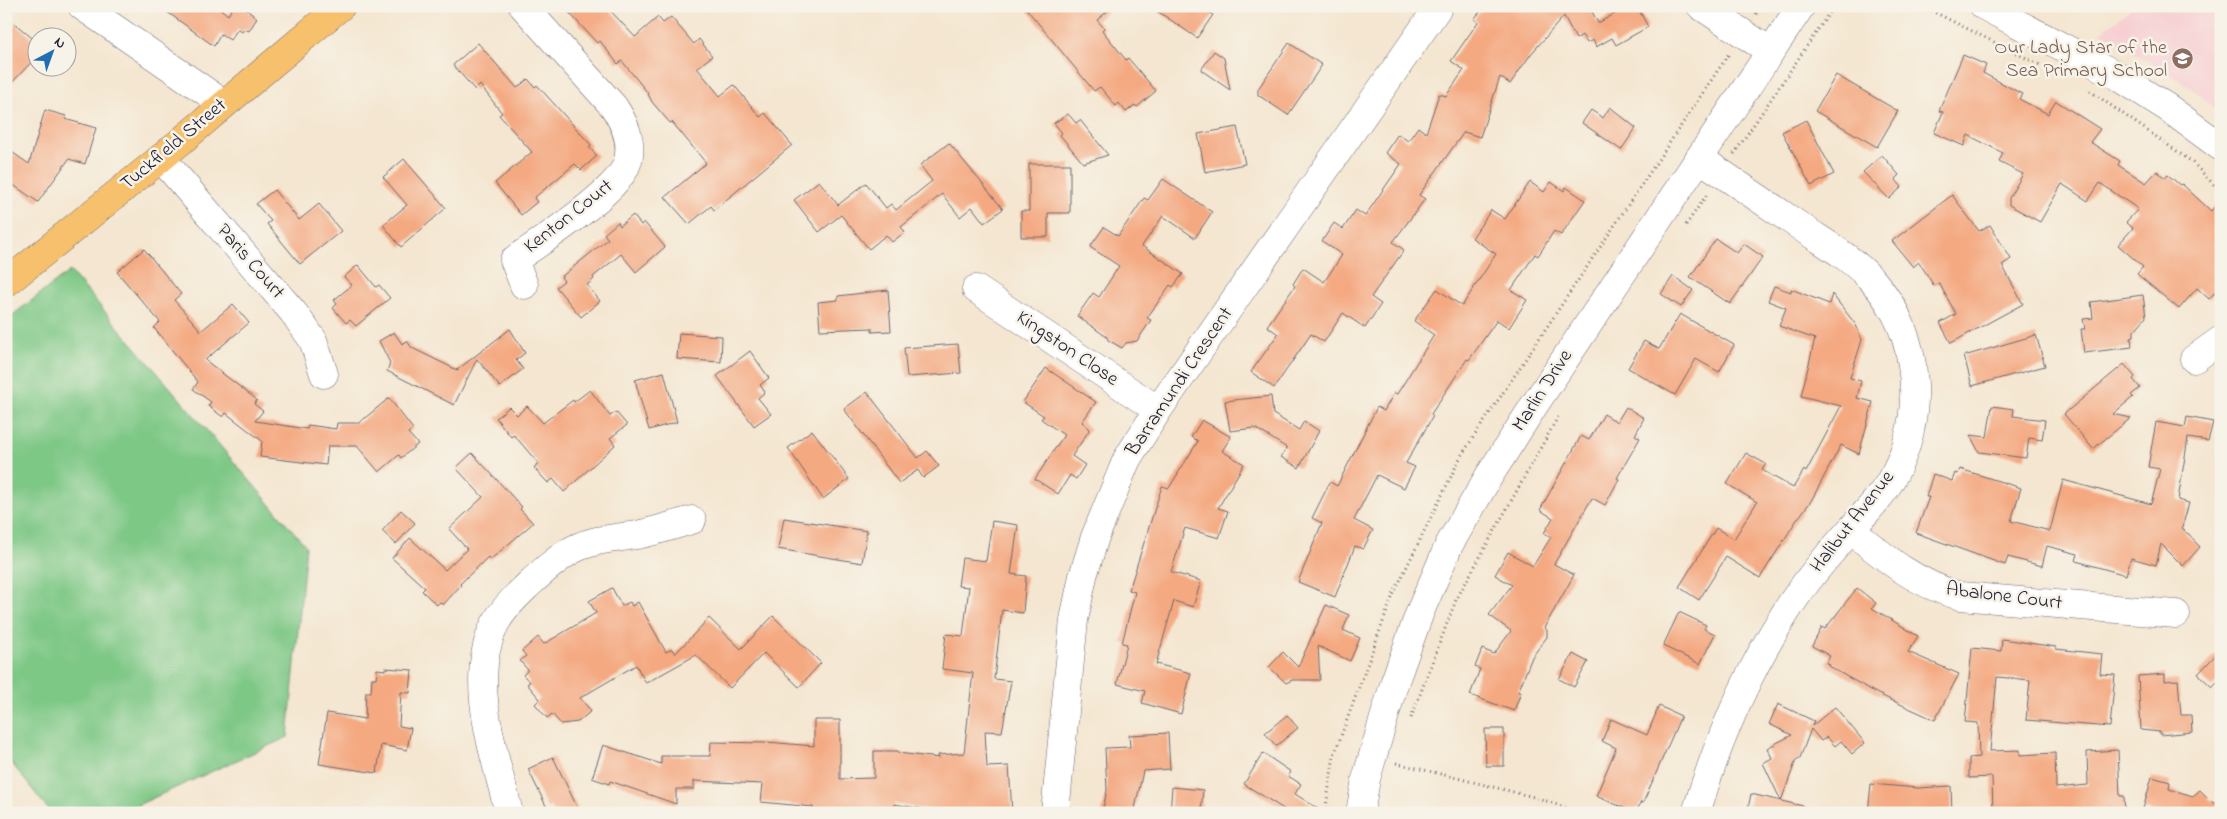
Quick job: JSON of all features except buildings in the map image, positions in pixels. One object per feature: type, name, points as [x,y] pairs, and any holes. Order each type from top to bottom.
[{"type":"main road","name":"Tuckfield Street","points":[[6,283],[161,158],[341,6]]},
{"type":"street","points":[[82,6],[224,104]]},
{"type":"street","name":"Kenton Court","points":[[523,6],[614,107],[625,125],[629,140],[627,165],[605,194],[514,260],[524,285]]},
{"type":"street","name":"Barramundi Crescent","points":[[1055,813],[1074,620],[1095,537],[1127,459],[1158,410],[1439,6]]},
{"type":"street","points":[[1701,6],[1770,51]]},
{"type":"street","name":"Marlin Drive","points":[[1360,813],[1366,779],[1396,681],[1420,612],[1449,545],[1489,476],[1535,404],[1801,6]]},
{"type":"street","points":[[1984,6],[2116,75],[2168,108],[2221,147]]},
{"type":"street","name":"Paris Court","points":[[161,158],[294,312],[313,340],[324,374]]},
{"type":"street","name":"Halibut Avenue","points":[[1696,813],[1709,769],[1732,712],[1784,614],[1810,577],[1889,484],[1903,453],[1913,421],[1914,383],[1909,347],[1896,312],[1872,281],[1842,254],[1699,158]]},
{"type":"street","name":"Kingston Close","points":[[976,289],[1158,410]]},
{"type":"street","points":[[2194,359],[2221,340]]},
{"type":"street","points":[[509,813],[486,712],[482,682],[485,654],[495,624],[511,601],[535,578],[574,549],[603,540],[639,534],[692,520]]},
{"type":"street","name":"Abalone Court","points":[[1851,530],[1893,564],[1919,581],[1938,590],[1960,596],[2176,614]]},
{"type":"path","points":[[1683,230],[1834,6]]},
{"type":"path","points":[[1922,6],[2047,68]]},
{"type":"path","points":[[2086,88],[2191,162],[2221,192]]},
{"type":"path","points":[[1408,727],[1456,600],[1562,409]]},
{"type":"path","points":[[1393,771],[1398,754]]},
{"type":"path","points":[[1394,763],[1538,798],[1581,813]]},
{"type":"shaded area","name":"Our Lady Star of the Sea Primary School","points":[[2134,6],[2221,6],[2221,113],[2190,87],[2101,32]]},
{"type":"green space","points":[[70,271],[306,546],[288,737],[120,813],[51,813],[6,756],[6,320]]},
{"type":"place","name":"Our Lady Star of the Sea Primary School","points":[[2183,59]]}]
